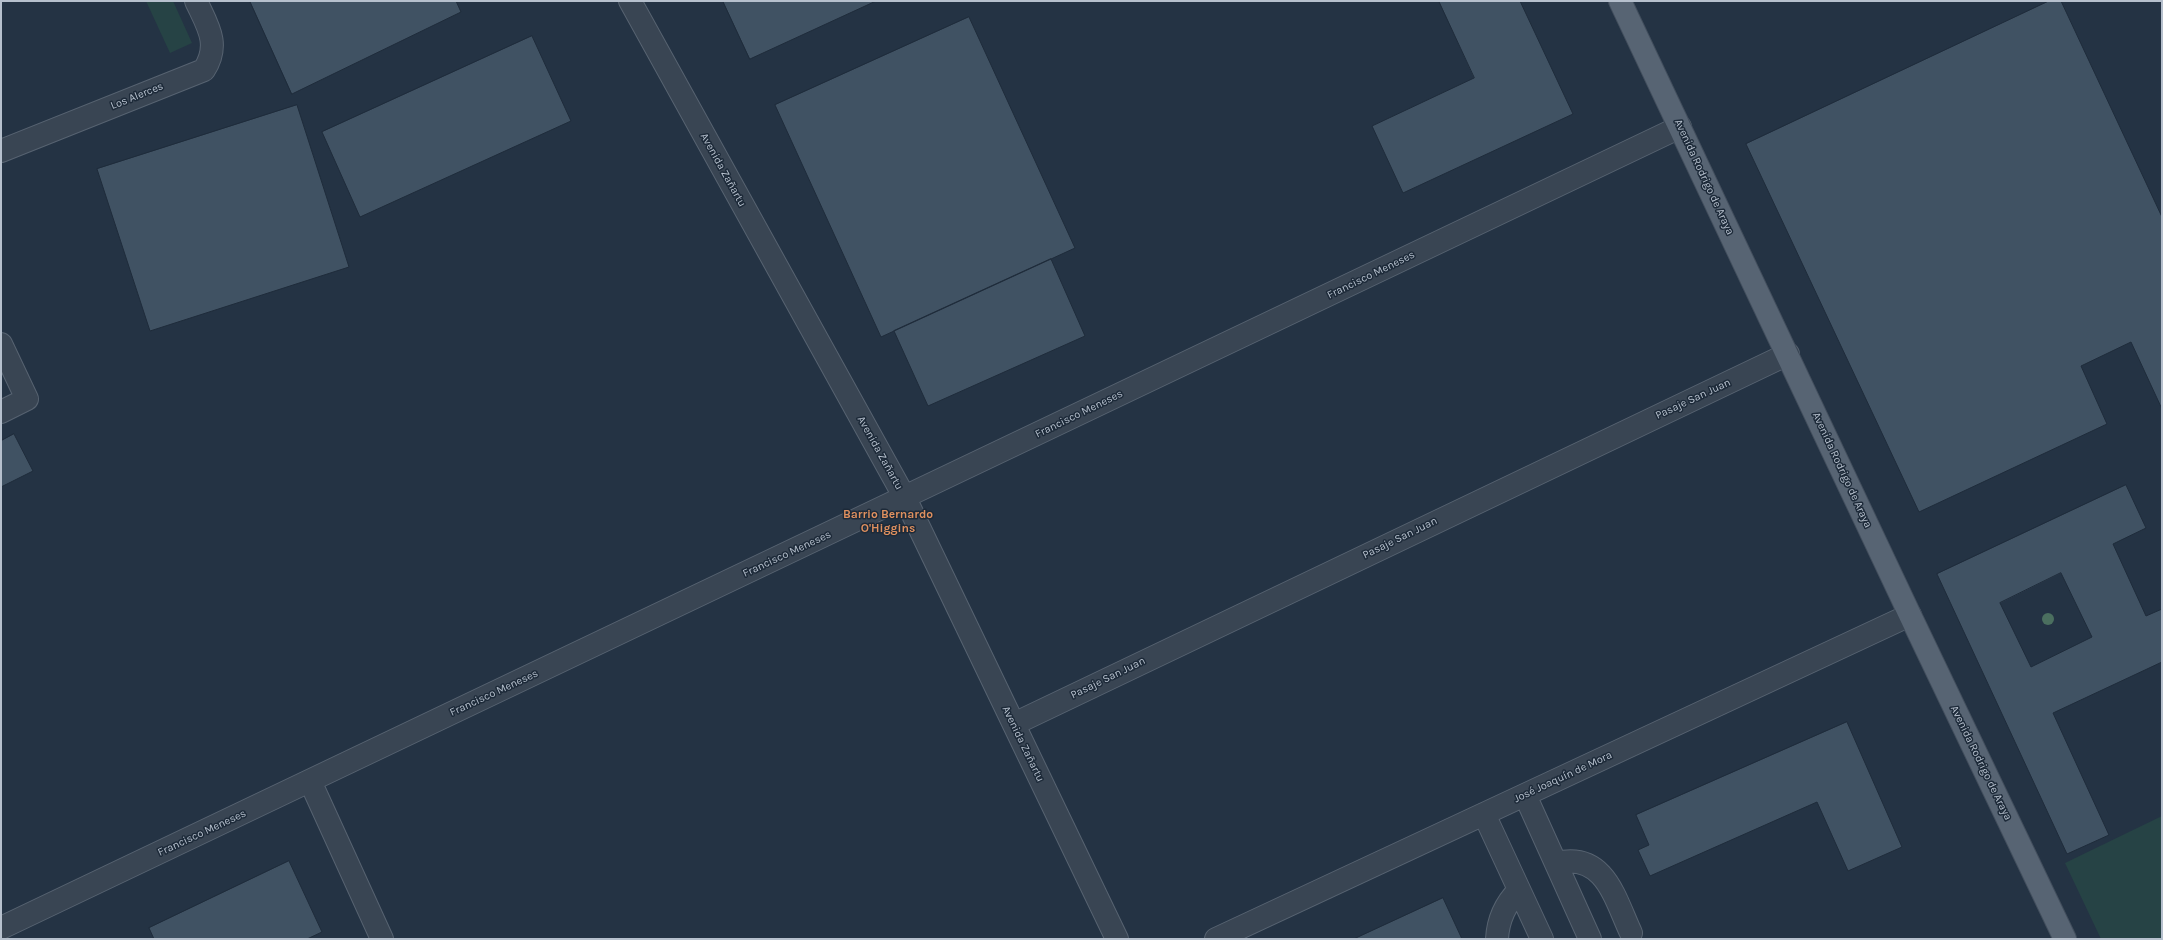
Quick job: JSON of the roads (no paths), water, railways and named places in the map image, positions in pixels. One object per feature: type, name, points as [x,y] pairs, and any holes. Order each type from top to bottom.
[{"type":"main road","name":"Avenida Rodrigo de Araya","points":[[1620,1],[2065,939]]},
{"type":"street","name":"Los Alerces","points":[[1,151],[204,70],[213,52],[212,41],[196,1]]},
{"type":"street","name":"Avenida Zañartu","points":[[630,1],[905,498],[1117,939]]},
{"type":"street","name":"Francisco Meneses","points":[[1,928],[1680,127]]},
{"type":"street","points":[[1,344],[27,399],[1,412]]},
{"type":"street","name":"Pasaje San Juan","points":[[1014,724],[1788,354]]},
{"type":"street","name":"José Joaquín de Mora","points":[[1216,939],[1910,615]]},
{"type":"street","points":[[310,781],[382,939]]},
{"type":"street","points":[[1525,795],[1590,939]]},
{"type":"street","points":[[1484,814],[1542,939]]},
{"type":"street","points":[[1557,863],[1576,860],[1596,868],[1605,877],[1631,933]]},
{"type":"street","points":[[1497,939],[1498,925],[1502,912],[1509,900],[1519,890]]},
{"type":"district","name":"Barrio Bernardo O'Higgins","points":[[888,522]]}]
